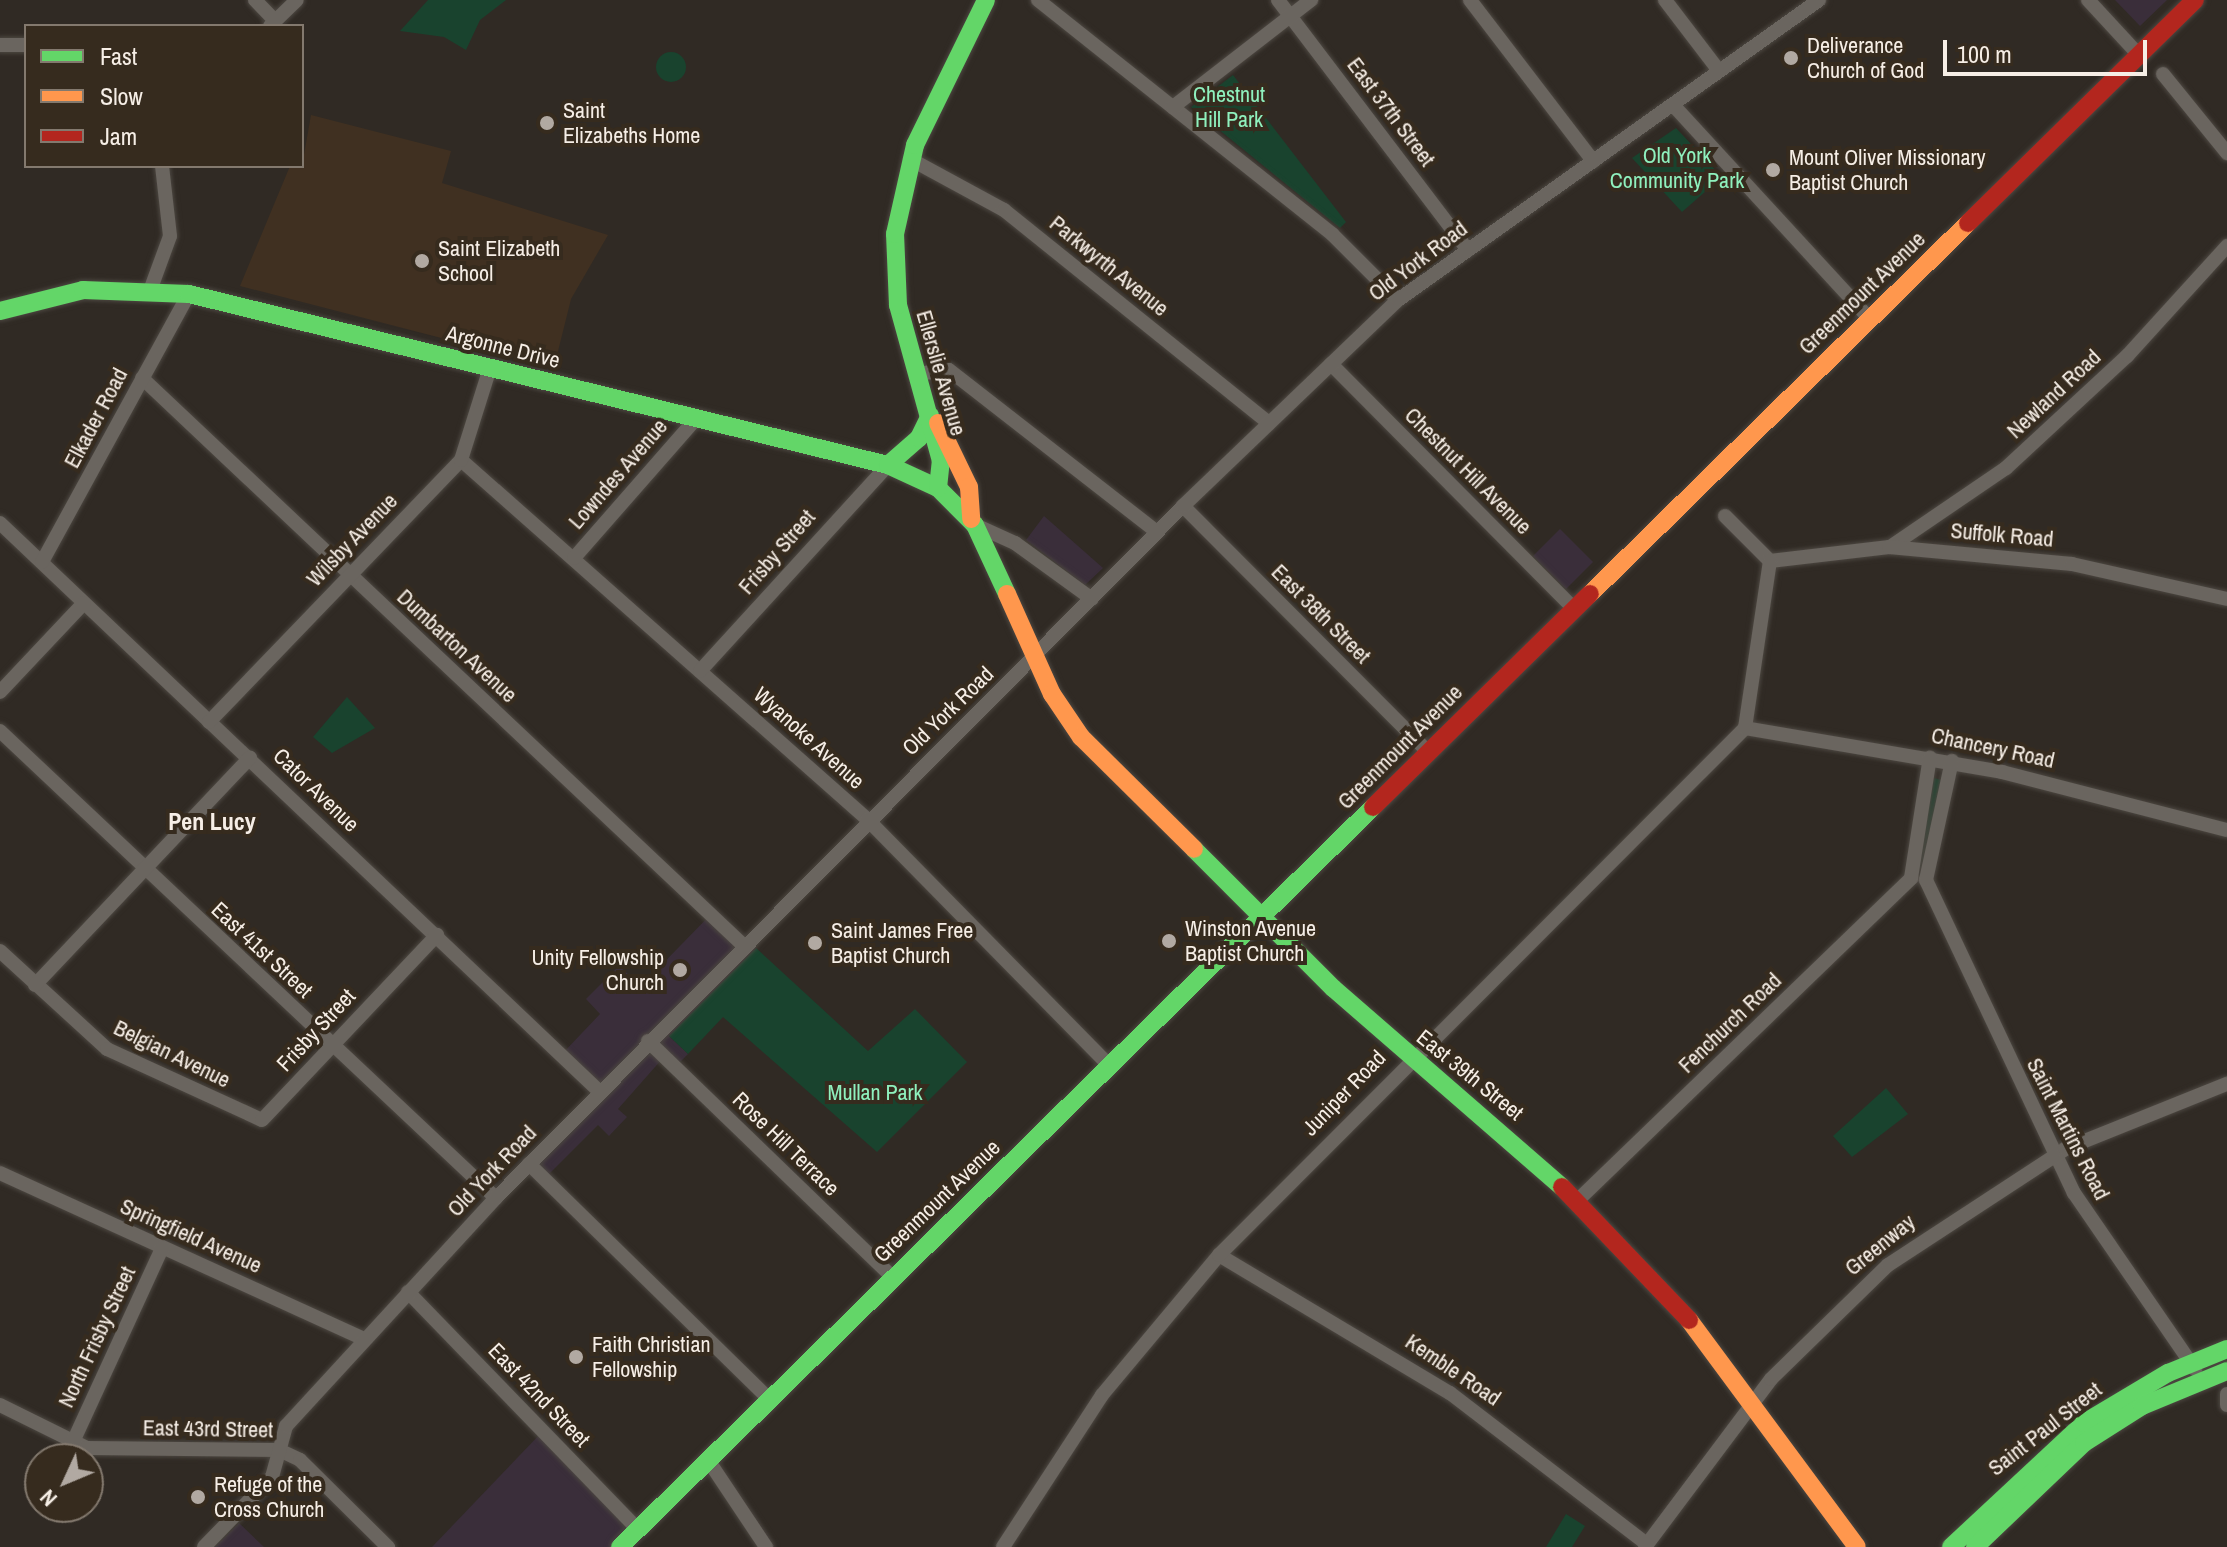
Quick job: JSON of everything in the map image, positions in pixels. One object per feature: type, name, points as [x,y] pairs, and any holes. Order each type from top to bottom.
[{"type":"main road","name":"Ellerslie Avenue","points":[[938,488],[943,469],[916,374],[894,258],[910,159],[986,0]]},
{"type":"main road","name":"Greenmount Avenue","points":[[620,1547],[2195,0]]},
{"type":"main road","name":"Argonne Drive","points":[[0,311],[66,291],[151,288],[189,294],[888,465],[938,488],[973,522]]},
{"type":"main road","points":[[888,465],[919,438],[930,415]]},
{"type":"main road","points":[[930,415],[969,487],[973,522],[1035,656]]},
{"type":"main road","name":"East 39th Street","points":[[1035,656],[1081,737],[1260,918],[1410,1057],[1579,1199],[1669,1295],[1857,1547]]},
{"type":"main road","name":"Saint Paul Street","points":[[1951,1547],[2084,1423],[2190,1363],[2227,1349]]},
{"type":"main road","name":"Saint Paul Street","points":[[1975,1547],[2084,1443],[2202,1380],[2227,1371]]},
{"type":"street","points":[[255,0],[272,23],[297,0]]},
{"type":"street","points":[[1038,0],[1344,244],[1398,300]]},
{"type":"street","name":"East 37th Street","points":[[1278,0],[1468,250]]},
{"type":"street","points":[[1173,107],[1311,0]]},
{"type":"street","points":[[1470,0],[1593,161]]},
{"type":"street","points":[[1665,0],[1719,71]]},
{"type":"street","name":"Old York Road","points":[[204,1547],[272,1477],[286,1426],[496,1198],[867,819],[1269,423],[1398,300],[1819,0]]},
{"type":"street","points":[[2088,0],[2139,55]]},
{"type":"street","points":[[0,45],[24,45]]},
{"type":"street","points":[[2163,74],[2227,153]]},
{"type":"street","points":[[1673,105],[1870,319]]},
{"type":"street","name":"Parkwyrth Avenue","points":[[910,159],[1013,216],[1269,423]]},
{"type":"street","points":[[151,288],[170,236],[162,168]]},
{"type":"street","name":"Newland Road","points":[[1889,547],[2006,468],[2127,356],[2227,246]]},
{"type":"street","name":"Elkader Road","points":[[42,562],[189,294]]},
{"type":"street","name":"Chestnut Hill Avenue","points":[[1331,364],[1574,609]]},
{"type":"street","name":"Wilsby Avenue","points":[[209,722],[461,460],[490,368]]},
{"type":"street","points":[[916,374],[949,370],[1157,532]]},
{"type":"street","name":"Dumbarton Avenue","points":[[142,378],[743,945]]},
{"type":"street","name":"Lowndes Avenue","points":[[574,558],[695,420]]},
{"type":"street","name":"Wyanoke Avenue","points":[[461,460],[867,819],[1110,1066]]},
{"type":"street","name":"Frisby Street","points":[[700,671],[888,465]]},
{"type":"street","name":"East 38th Street","points":[[1183,506],[1429,753]]},
{"type":"street","points":[[1725,516],[1770,561],[1745,728]]},
{"type":"street","points":[[973,522],[1015,543],[1092,599]]},
{"type":"street","name":"Cator Avenue","points":[[0,523],[600,1092]]},
{"type":"street","name":"Suffolk Road","points":[[1770,561],[1889,547],[2072,564],[2227,599]]},
{"type":"street","points":[[0,692],[84,603]]},
{"type":"street","name":"Chancery Road","points":[[1745,728],[1952,761],[2227,830]]},
{"type":"street","name":"Juniper Road","points":[[1003,1547],[1102,1395],[1219,1255],[1410,1057],[1745,728]]},
{"type":"street","name":"East 41st Street","points":[[0,731],[496,1198]]},
{"type":"street","points":[[1930,757],[1911,878],[1926,880],[1952,761]]},
{"type":"street","points":[[35,985],[250,758]]},
{"type":"street","name":"Fenchurch Road","points":[[1579,1199],[1911,878]]},
{"type":"street","name":"Saint Martins Road","points":[[1926,880],[2054,1155],[2202,1380]]},
{"type":"street","name":"Frisby Street","points":[[262,1120],[437,935]]},
{"type":"street","name":"Belgian Avenue","points":[[0,951],[107,1049],[262,1120]]},
{"type":"street","name":"Rose Hill Terrace","points":[[648,1041],[893,1278]]},
{"type":"street","name":"Greenway","points":[[1646,1546],[1749,1405],[1888,1265],[2054,1155],[2227,1084]]},
{"type":"street","points":[[529,1164],[771,1401]]},
{"type":"street","name":"Springfield Avenue","points":[[0,1173],[364,1339]]},
{"type":"street","name":"North Frisby Street","points":[[72,1443],[162,1248]]},
{"type":"street","name":"Kemble Road","points":[[1219,1255],[1450,1393],[1646,1546]]},
{"type":"street","name":"East 42nd Street","points":[[408,1292],[638,1529]]},
{"type":"street","name":"East 43rd Street","points":[[0,1405],[70,1443]]},
{"type":"street","name":"East 43rd Street","points":[[104,1445],[279,1450],[300,1460],[388,1547]]},
{"type":"street","points":[[708,1460],[766,1547]]},
{"type":"shaded area","points":[[2115,0],[2167,0],[2140,26]]},
{"type":"shaded area","name":"Saint Elizabeth School","points":[[311,115],[451,151],[442,183],[608,235],[571,299],[554,367],[240,286],[289,168],[304,168]]},
{"type":"shaded area","points":[[1044,516],[1103,568],[1085,585],[1026,540]]},
{"type":"shaded area","points":[[1560,529],[1593,562],[1566,589],[1533,556]]},
{"type":"shaded area","points":[[715,910],[756,948],[669,1036],[688,1054],[674,1068],[663,1058],[618,1109],[627,1117],[609,1136],[598,1125],[545,1178],[529,1162],[598,1090],[562,1054],[600,1014],[586,999],[619,966],[641,986]]},
{"type":"shaded area","points":[[543,1431],[638,1529],[620,1547],[432,1547]]},
{"type":"shaded area","points":[[239,1523],[264,1547],[215,1547]]},
{"type":"green space","points":[[428,0],[506,0],[480,20],[466,50],[444,37],[400,31]]},
{"type":"green space","points":[[671,52],[682,56],[686,67],[682,78],[671,82],[660,78],[656,67],[660,56]]},
{"type":"green space","name":"Chestnut Hill Park","points":[[1233,75],[1346,222],[1340,228],[1191,107]]},
{"type":"green space","name":"Old York Community Park","points":[[1676,128],[1722,177],[1682,212],[1632,158]]},
{"type":"green space","points":[[347,697],[375,728],[332,753],[313,737]]},
{"type":"green space","points":[[1934,778],[1941,780],[1923,868],[1918,866]]},
{"type":"green space","name":"Mullan Park","points":[[756,948],[868,1051],[915,1009],[967,1062],[877,1152],[723,1017],[688,1054],[669,1036]]},
{"type":"green space","points":[[1886,1088],[1908,1114],[1852,1157],[1833,1136]]},
{"type":"green space","points":[[1566,1514],[1585,1526],[1572,1547],[1546,1547]]},
{"type":"traffic: fast","points":[[938,488],[941,461],[898,305],[895,234],[915,145],[986,0]]},
{"type":"traffic: fast","points":[[0,311],[83,290],[189,294],[888,465],[938,488],[975,525],[1007,594]]},
{"type":"traffic: fast","points":[[888,465],[919,438],[930,415]]},
{"type":"traffic: fast","points":[[620,1547],[1373,807]]},
{"type":"traffic: fast","points":[[1194,849],[1333,988],[1562,1187]]},
{"type":"traffic: fast","points":[[1951,1547],[2084,1423],[2168,1373],[2227,1349]]},
{"type":"traffic: fast","points":[[1975,1547],[2084,1443],[2142,1406],[2227,1371]]},
{"type":"traffic: slow","points":[[1590,594],[1968,223]]},
{"type":"traffic: slow","points":[[938,423],[969,487],[971,519]]},
{"type":"traffic: slow","points":[[1007,594],[1052,694],[1081,737],[1194,849]]},
{"type":"traffic: slow","points":[[1689,1320],[1857,1547]]},
{"type":"traffic: jam","points":[[1968,223],[2195,0]]},
{"type":"traffic: jam","points":[[1373,807],[1590,594]]},
{"type":"traffic: jam","points":[[1562,1187],[1689,1320]]},
{"type":"place","name":"Deliverance Church of God","points":[[1791,58]]},
{"type":"place","name":"Saint Elizabeths Home","points":[[547,123]]},
{"type":"place","name":"Mount Oliver Missionary Baptist Church","points":[[1773,170]]},
{"type":"place","name":"Saint Elizabeth School","points":[[422,261]]},
{"type":"place","name":"Winston Avenue Baptist Church","points":[[1169,941]]},
{"type":"place","name":"Saint James Free Baptist Church","points":[[815,943]]},
{"type":"place","name":"Unity Fellowship Church","points":[[680,970]]},
{"type":"place","name":"Faith Christian Fellowship","points":[[576,1357]]},
{"type":"place","name":"Refuge of the Cross Church","points":[[198,1497]]},
{"type":"district","name":"Pen Lucy","points":[[212,822]]}]
